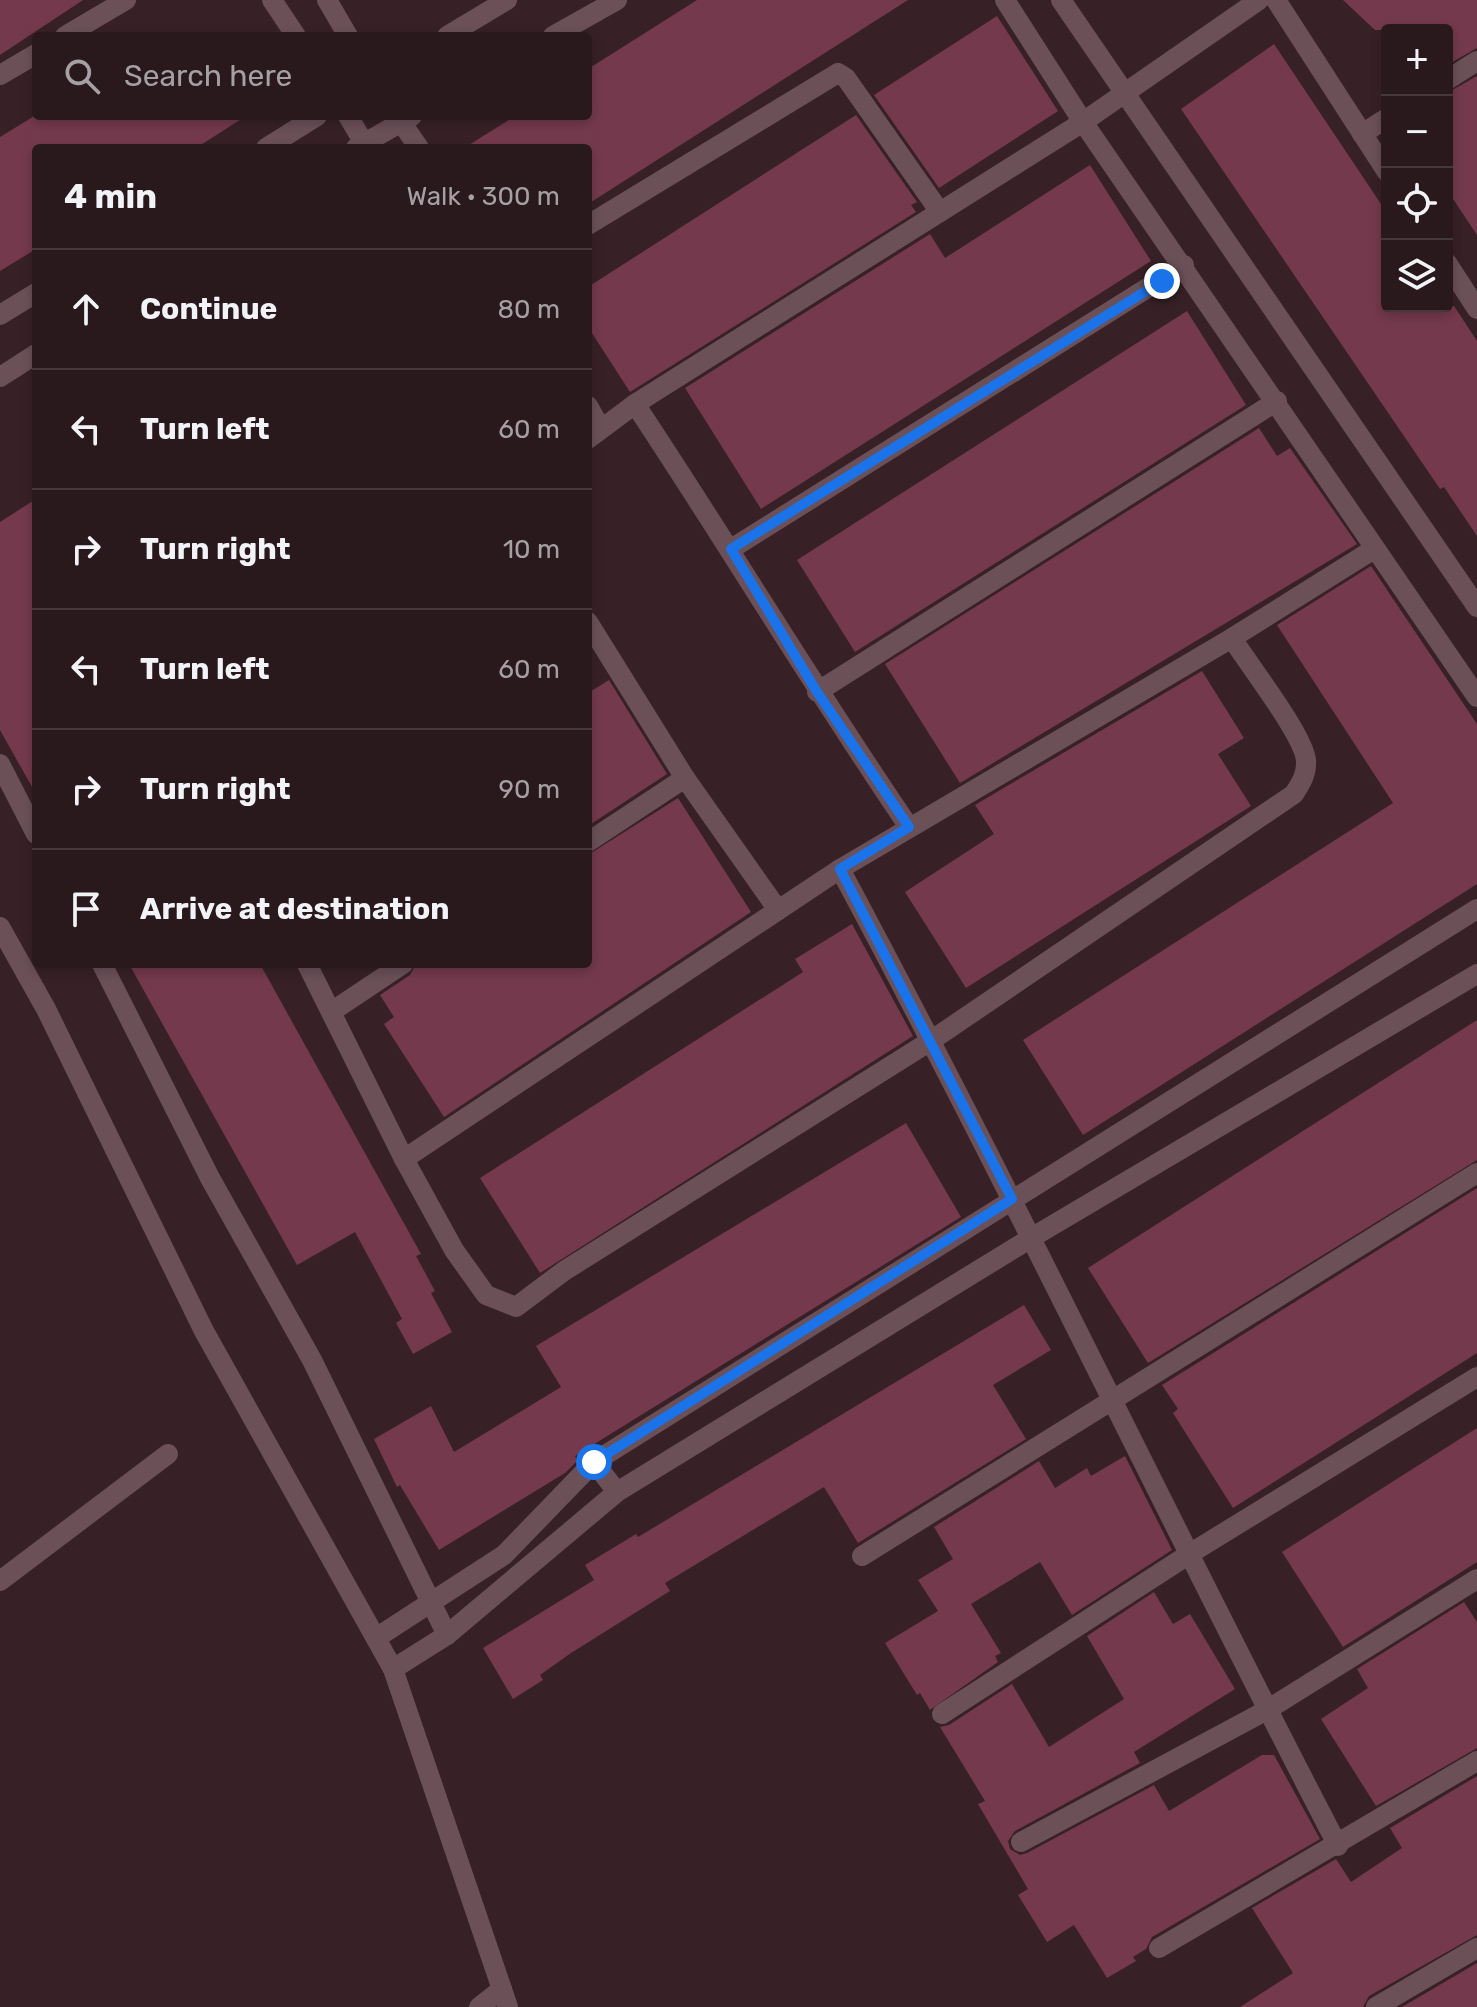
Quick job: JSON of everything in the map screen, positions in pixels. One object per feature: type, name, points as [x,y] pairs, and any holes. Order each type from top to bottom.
[{"type":"street","points":[[72,32],[126,0]]},
{"type":"street","points":[[272,0],[293,32]]},
{"type":"street","points":[[327,0],[346,32]]},
{"type":"street","points":[[454,32],[507,0]]},
{"type":"street","points":[[560,32],[617,0]]},
{"type":"street","points":[[1005,0],[1083,122],[1184,265],[1477,697]]},
{"type":"street","points":[[1061,0],[1122,94],[1477,607]]},
{"type":"street","points":[[595,434],[635,404],[1083,122],[1259,0]]},
{"type":"street","points":[[1276,0],[1384,168]]},
{"type":"street","points":[[0,75],[32,56]]},
{"type":"street","points":[[1453,76],[1477,61]]},
{"type":"street","points":[[592,223],[838,73],[846,78],[940,212]]},
{"type":"street","points":[[272,144],[311,120]]},
{"type":"street","points":[[350,120],[360,144]]},
{"type":"street","points":[[362,144],[400,120]]},
{"type":"street","points":[[404,120],[417,144]]},
{"type":"street","points":[[1362,134],[1381,122]]},
{"type":"street","points":[[731,549],[1184,265]]},
{"type":"street","points":[[1453,272],[1477,309]]},
{"type":"street","points":[[0,315],[32,295]]},
{"type":"street","points":[[0,377],[32,357]]},
{"type":"street","points":[[817,692],[1277,401]]},
{"type":"street","points":[[635,404],[731,549],[817,692],[909,827]]},
{"type":"street","points":[[404,1159],[840,869],[1232,638],[1374,549]]},
{"type":"street","points":[[592,635],[685,778],[778,910]]},
{"type":"street","points":[[309,968],[404,1159],[474,1281],[486,1295],[516,1307],[577,1262],[932,1040],[1294,794],[1305,776],[1306,758],[1297,738],[1232,638]]},
{"type":"street","points":[[0,764],[32,826]]},
{"type":"street","points":[[592,839],[685,778]]},
{"type":"street","points":[[840,869],[932,1040],[1111,1401],[1338,1846]]},
{"type":"street","points":[[376,1638],[504,1555],[594,1462],[1477,909]]},
{"type":"street","points":[[0,927],[46,1009],[204,1331],[393,1669],[505,1998],[479,2007]]},
{"type":"street","points":[[104,968],[210,1178],[312,1360],[447,1635]]},
{"type":"street","points":[[331,1012],[397,968]]},
{"type":"street","points":[[393,1669],[447,1635],[617,1492],[1031,1238],[1477,974]]},
{"type":"street","points":[[862,1556],[1477,1173]]},
{"type":"street","points":[[942,1714],[1191,1553],[1477,1377]]},
{"type":"street","points":[[0,1581],[168,1454]]},
{"type":"street","points":[[594,1462],[617,1492]]},
{"type":"street","points":[[1021,1842],[1267,1710],[1477,1579]]},
{"type":"street","points":[[1159,1948],[1338,1846],[1477,1761]]},
{"type":"street","points":[[1376,2007],[1477,1948]]},
{"type":"building","points":[[0,0],[83,0],[32,32],[0,55]]},
{"type":"building","points":[[697,0],[908,0],[592,201],[592,144],[470,144],[509,120],[592,120],[592,66]]},
{"type":"building","points":[[1343,0],[1477,0],[1477,48],[1453,62],[1453,24],[1381,24],[1381,30],[1375,30]]},
{"type":"building","points":[[997,16],[1058,111],[939,188],[874,95]]},
{"type":"building","points":[[1274,44],[1381,204],[1381,312],[1453,312],[1454,306],[1477,341],[1477,536],[1444,487],[1440,489],[1181,109]]},
{"type":"building","points":[[1477,76],[1477,235],[1453,199],[1453,90]]},
{"type":"building","points":[[856,115],[917,202],[911,205],[916,212],[630,392],[592,333],[592,284]]},
{"type":"building","points":[[32,117],[32,120],[240,120],[202,144],[32,144],[32,251],[0,271],[0,137]]},
{"type":"building","points":[[1090,165],[1151,261],[761,509],[685,388],[930,234],[945,258]]},
{"type":"building","points":[[1187,311],[1246,405],[855,652],[797,560]]},
{"type":"building","points":[[1259,428],[1277,456],[1290,448],[1357,544],[960,783],[885,664]]},
{"type":"building","points":[[32,502],[32,787],[0,730],[0,522]]},
{"type":"building","points":[[1371,566],[1477,724],[1477,884],[1083,1135],[1023,1040],[1393,803],[1277,625]]},
{"type":"building","points":[[1202,671],[1244,738],[1218,754],[1251,806],[966,988],[905,892],[994,834],[975,805]]},
{"type":"building","points":[[609,680],[667,774],[592,823],[592,691]]},
{"type":"building","points":[[678,798],[751,912],[444,1117],[384,1024],[394,1017],[380,995],[410,975],[414,968],[592,968],[592,852]]},
{"type":"building","points":[[852,924],[913,1036],[540,1273],[480,1178],[803,972],[795,959]]},
{"type":"building","points":[[131,968],[262,968],[421,1254],[416,1256],[452,1332],[413,1354],[396,1323],[402,1319],[355,1232],[297,1265]]},
{"type":"building","points":[[1477,1020],[1477,1160],[1148,1363],[1088,1268]]},
{"type":"building","points":[[906,1123],[961,1217],[575,1456],[577,1461],[565,1473],[439,1550],[400,1485],[397,1487],[374,1439],[431,1406],[454,1452],[561,1387],[536,1346]]},
{"type":"building","points":[[1477,1188],[1477,1353],[1233,1508],[1173,1413],[1178,1409],[1162,1385]]},
{"type":"building","points":[[1024,1305],[1051,1350],[993,1385],[1026,1439],[858,1543],[824,1487],[665,1583],[670,1591],[571,1653],[540,1675],[543,1680],[513,1699],[483,1648],[594,1580],[585,1565],[636,1534],[638,1537]]},
{"type":"building","points":[[1477,1428],[1477,1562],[1343,1647],[1282,1552]]},
{"type":"building","points":[[1125,1456],[1172,1550],[1072,1615],[1040,1562],[971,1604],[1001,1653],[995,1656],[998,1662],[930,1710],[920,1693],[917,1695],[885,1643],[938,1611],[918,1580],[953,1559],[934,1527],[1039,1461],[1055,1488],[1087,1468],[1091,1476]]},
{"type":"building","points":[[1154,1592],[1173,1624],[1190,1614],[1235,1689],[1134,1752],[1140,1763],[1015,1831],[1008,1841],[1010,1849],[1020,1855],[1027,1853],[1154,1785],[1169,1811],[1262,1755],[1274,1755],[1320,1839],[1152,1937],[1146,1949],[1133,1957],[1136,1961],[1107,1978],[1074,1925],[1047,1942],[1018,1895],[1028,1889],[978,1804],[985,1801],[940,1727],[949,1725],[1012,1684],[1049,1747],[1124,1699],[1087,1636]]},
{"type":"building","points":[[1464,1602],[1477,1622],[1477,1748],[1376,1806],[1321,1719],[1368,1688],[1357,1669]]},
{"type":"building","points":[[1477,1776],[1477,1935],[1369,1996],[1363,2007],[1240,2007],[1293,1973],[1252,1908],[1336,1859],[1351,1882],[1402,1848],[1390,1828]]},
{"type":"building","points":[[1477,1963],[1477,2007],[1402,2007]]},
{"type":"route","points":[[594,1462],[1012,1199],[932,1040],[840,869],[909,827],[817,692],[731,549],[1162,281]]}]
